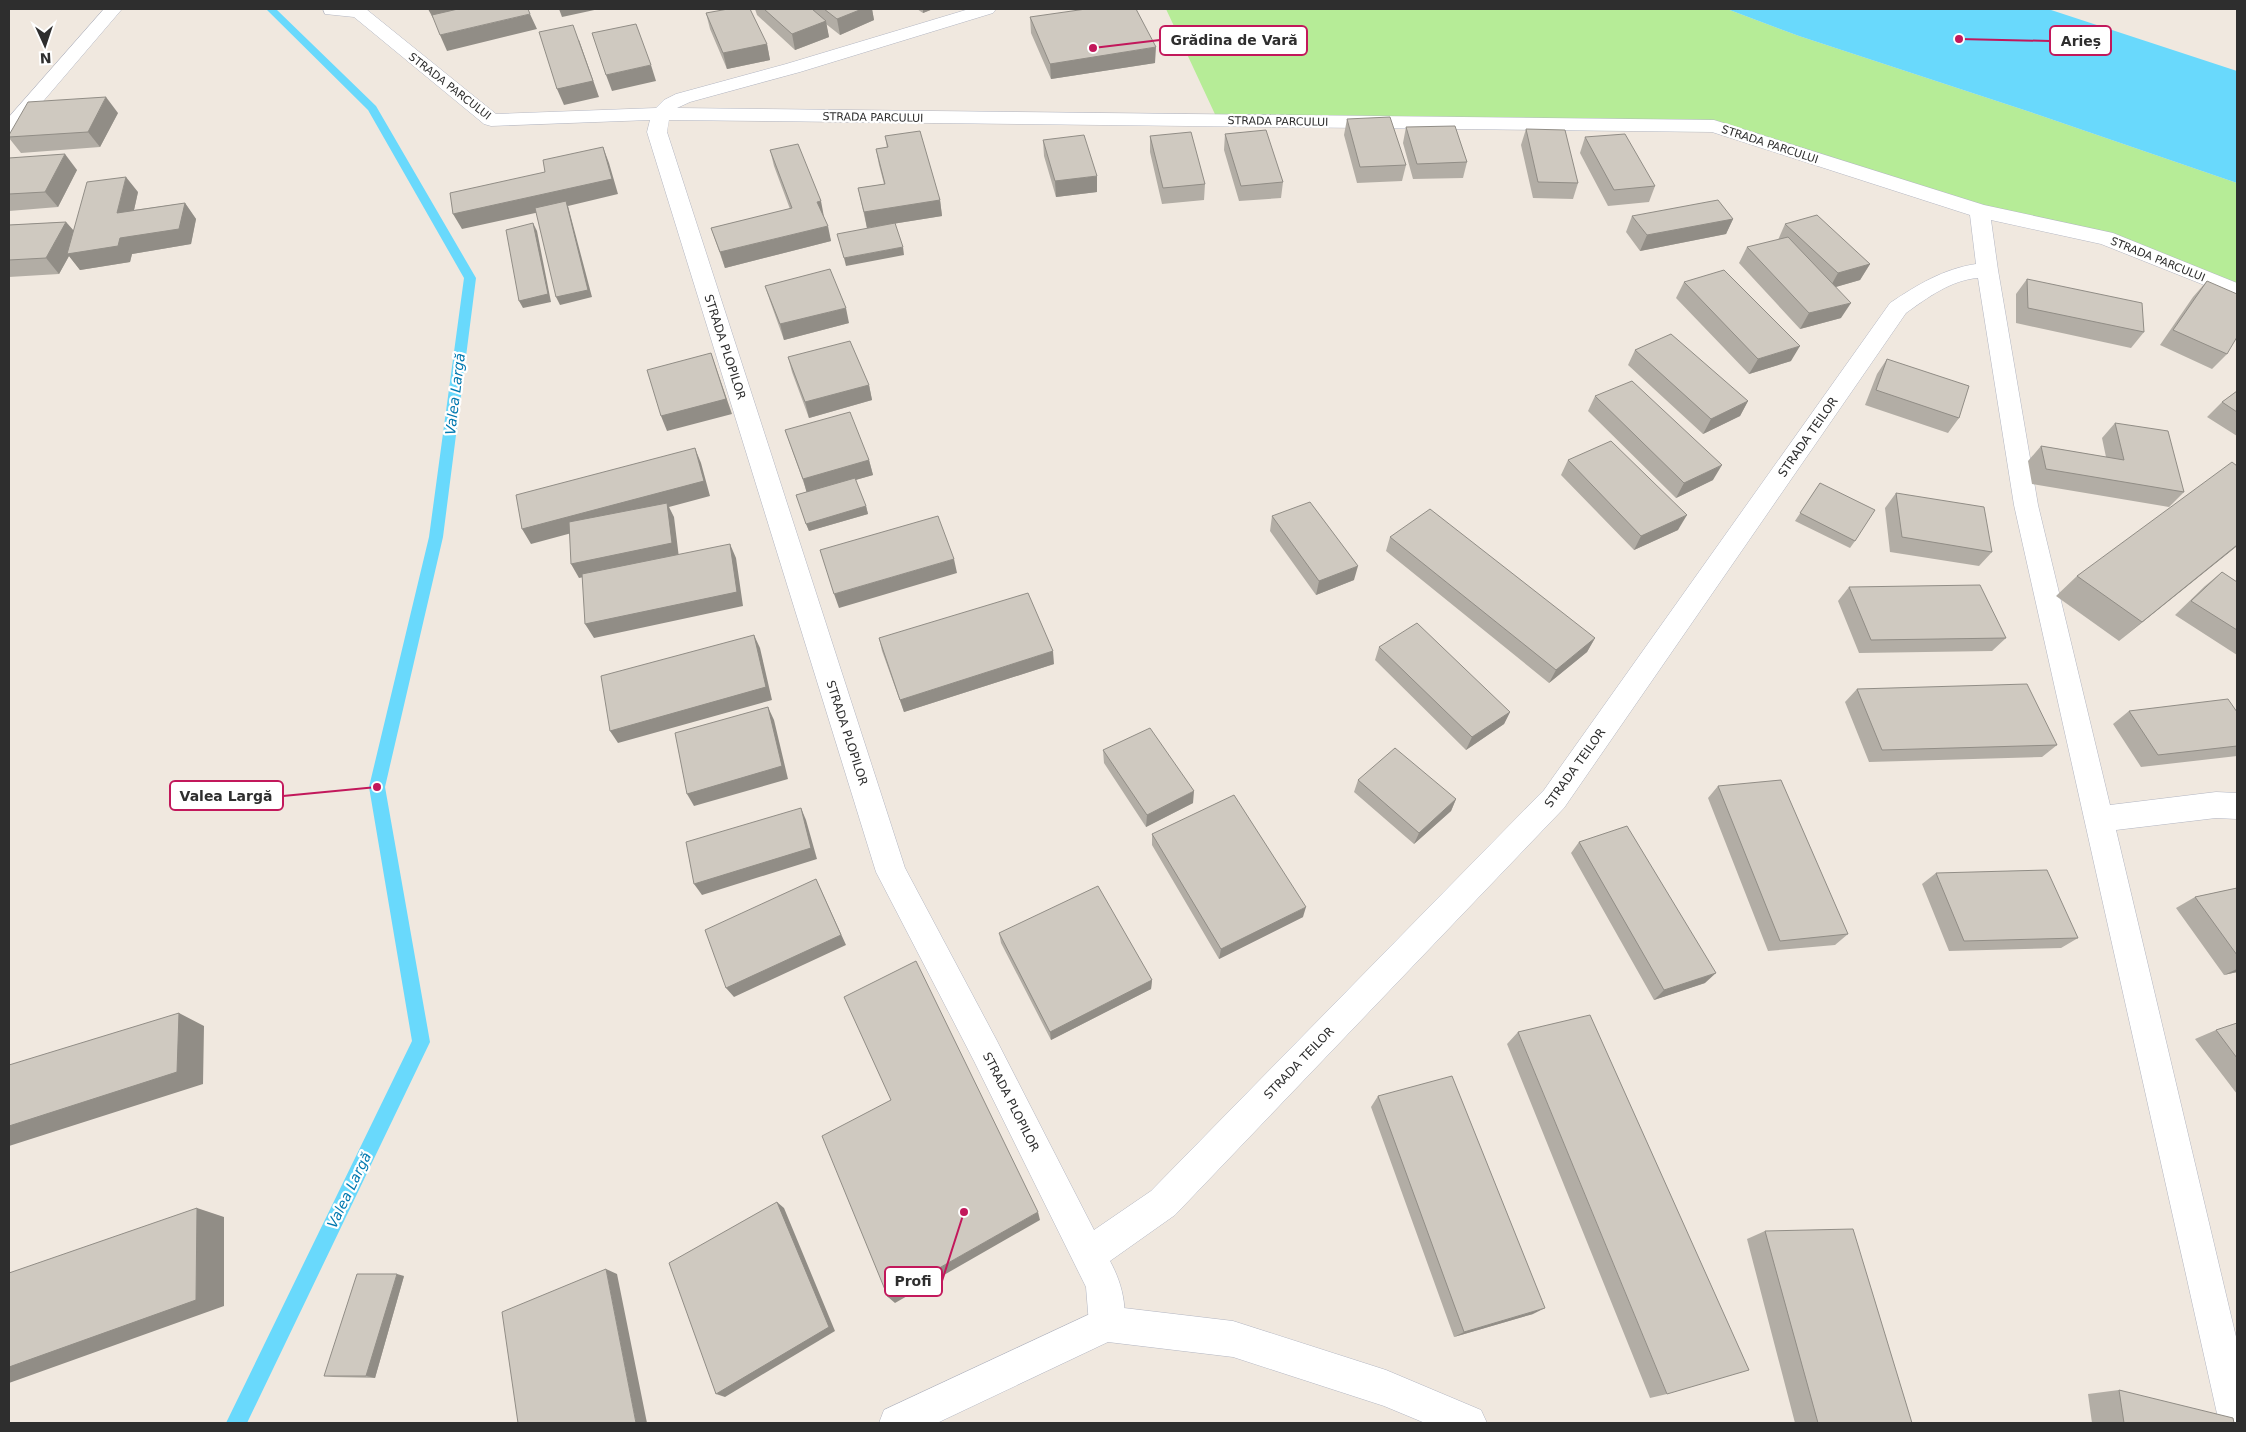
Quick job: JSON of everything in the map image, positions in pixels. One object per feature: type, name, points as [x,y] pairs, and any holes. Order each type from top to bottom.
[{"type":"street","points":[[9,129],[113,9]]},
{"type":"street","points":[[660,114],[666,106],[683,98],[793,68],[987,9]]},
{"type":"street","name":"STRADA PARCULUI","points":[[331,10],[350,10],[360,13],[491,120],[660,114],[1714,126],[1980,211],[2106,238],[2237,291]]},
{"type":"street","name":"STRADA PLOPILOR","points":[[660,114],[656,132],[891,872],[1103,1284],[1107,1324]]},
{"type":"street","points":[[1980,211],[2026,505],[2237,1418]]},
{"type":"street","name":"STRADA TEILOR","points":[[1088,1255],[1164,1203],[1554,799],[1898,308],[1939,280],[1970,270],[1988,270]]},
{"type":"street","points":[[2099,819],[2216,805],[2237,806]]},
{"type":"street","points":[[897,1423],[1107,1324],[1233,1339],[1386,1388],[1468,1423]]},
{"type":"green space","points":[[1166,9],[1727,9],[1799,36],[2237,183],[2237,295],[2118,247],[1719,132],[1220,125]]},
{"type":"water","points":[[1727,9],[2048,9],[2237,71],[2237,183],[1799,36]]},
{"type":"building","points":[[458,9],[528,9],[530,14],[440,35],[432,15]]},
{"type":"building","points":[[728,9],[750,9],[767,44],[723,53],[706,13]]},
{"type":"building","points":[[764,9],[812,9],[826,21],[792,34]]},
{"type":"building","points":[[824,9],[862,9],[837,19]]},
{"type":"building","points":[[1086,9],[1136,9],[1156,47],[1050,64],[1030,17]]},
{"type":"building","points":[[636,24],[651,65],[606,75],[592,33]]},
{"type":"building","points":[[573,25],[593,81],[557,89],[539,32]]},
{"type":"building","points":[[106,97],[88,132],[9,137],[28,102]]},
{"type":"building","points":[[1390,117],[1406,165],[1360,167],[1347,119]]},
{"type":"building","points":[[1455,126],[1467,162],[1417,164],[1406,127]]},
{"type":"building","points":[[1526,129],[1565,130],[1578,183],[1538,182]]},
{"type":"building","points":[[1266,130],[1283,182],[1241,186],[1225,134]]},
{"type":"building","points":[[920,131],[940,200],[864,212],[858,188],[885,184],[876,149],[888,147],[885,136]]},
{"type":"building","points":[[1191,132],[1205,184],[1163,188],[1150,136]]},
{"type":"building","points":[[1625,134],[1655,186],[1614,190],[1585,137]]},
{"type":"building","points":[[1084,135],[1097,176],[1055,181],[1043,140]]},
{"type":"building","points":[[798,144],[821,201],[817,202],[828,226],[720,252],[711,228],[792,208],[770,150]]},
{"type":"building","points":[[603,147],[612,179],[453,214],[450,193],[545,172],[543,160]]},
{"type":"building","points":[[65,154],[45,192],[9,194],[9,158]]},
{"type":"building","points":[[126,177],[117,213],[185,203],[179,229],[120,238],[118,246],[67,254],[87,182]]},
{"type":"building","points":[[1718,200],[1733,219],[1647,235],[1632,216]]},
{"type":"building","points":[[566,201],[588,290],[556,297],[535,208]]},
{"type":"building","points":[[1817,215],[1870,264],[1838,273],[1785,224]]},
{"type":"building","points":[[66,222],[46,258],[9,260],[9,225]]},
{"type":"building","points":[[533,223],[548,294],[519,301],[506,230]]},
{"type":"building","points":[[895,223],[903,247],[844,258],[837,234]]},
{"type":"building","points":[[1788,237],[1851,303],[1809,313],[1747,247]]},
{"type":"building","points":[[830,269],[846,308],[780,324],[765,286]]},
{"type":"building","points":[[1724,270],[1800,346],[1758,359],[1684,282]]},
{"type":"building","points":[[2027,279],[2142,303],[2144,332],[2028,308]]},
{"type":"building","points":[[2207,281],[2237,294],[2237,337],[2227,354],[2173,330]]},
{"type":"building","points":[[1671,334],[1748,401],[1711,419],[1635,350]]},
{"type":"building","points":[[850,341],[869,385],[805,402],[788,357]]},
{"type":"building","points":[[711,353],[726,399],[661,416],[647,370]]},
{"type":"building","points":[[1887,359],[1969,386],[1959,418],[1876,390]]},
{"type":"building","points":[[1632,381],[1722,465],[1684,483],[1595,396]]},
{"type":"building","points":[[2237,391],[2237,412],[2222,402]]},
{"type":"building","points":[[850,412],[869,460],[803,479],[785,430]]},
{"type":"building","points":[[2115,423],[2168,431],[2184,492],[2046,469],[2041,446],[2124,460]]},
{"type":"building","points":[[1611,441],[1687,515],[1641,536],[1568,460]]},
{"type":"building","points":[[695,448],[704,481],[522,529],[516,495]]},
{"type":"building","points":[[2232,462],[2237,466],[2237,545],[2142,622],[2077,576]]},
{"type":"building","points":[[855,478],[866,506],[806,524],[796,495]]},
{"type":"building","points":[[1820,483],[1875,510],[1855,541],[1800,513]]},
{"type":"building","points":[[1896,493],[1984,507],[1992,552],[1902,537]]},
{"type":"building","points":[[1310,502],[1358,566],[1319,581],[1272,516]]},
{"type":"building","points":[[667,503],[672,543],[571,564],[569,522]]},
{"type":"building","points":[[1430,509],[1595,638],[1556,670],[1390,537]]},
{"type":"building","points":[[938,516],[954,559],[834,594],[820,550]]},
{"type":"building","points":[[730,544],[737,592],[585,624],[582,574]]},
{"type":"building","points":[[2222,572],[2237,582],[2237,630],[2191,601]]},
{"type":"building","points":[[1980,585],[2006,638],[1871,640],[1849,587]]},
{"type":"building","points":[[1028,593],[1053,651],[900,700],[879,638]]},
{"type":"building","points":[[1417,623],[1510,712],[1472,737],[1379,647]]},
{"type":"building","points":[[754,635],[766,687],[610,731],[601,676]]},
{"type":"building","points":[[2027,684],[2057,745],[1882,750],[1857,689]]},
{"type":"building","points":[[2228,699],[2237,712],[2237,746],[2158,755],[2129,711]]},
{"type":"building","points":[[768,707],[782,766],[687,794],[675,733]]},
{"type":"building","points":[[1150,728],[1194,791],[1147,815],[1103,750]]},
{"type":"building","points":[[1395,748],[1456,799],[1419,833],[1358,780]]},
{"type":"building","points":[[1781,780],[1848,934],[1780,941],[1718,786]]},
{"type":"building","points":[[1234,795],[1306,907],[1221,949],[1152,834]]},
{"type":"building","points":[[801,808],[811,848],[694,884],[686,842]]},
{"type":"building","points":[[1627,826],[1716,973],[1664,990],[1579,842]]},
{"type":"building","points":[[2047,870],[2078,938],[1964,941],[1936,873]]},
{"type":"building","points":[[816,879],[841,935],[726,988],[705,930]]},
{"type":"building","points":[[1098,886],[1152,980],[1050,1032],[999,933]]},
{"type":"building","points":[[2237,888],[2237,955],[2195,897]]},
{"type":"building","points":[[916,961],[1038,1212],[888,1297],[822,1136],[891,1100],[844,997]]},
{"type":"building","points":[[179,1013],[177,1072],[9,1126],[9,1065]]},
{"type":"building","points":[[1590,1015],[1749,1370],[1667,1394],[1518,1032]]},
{"type":"building","points":[[2237,1023],[2237,1058],[2216,1030]]},
{"type":"building","points":[[1452,1076],[1545,1308],[1464,1332],[1378,1096]]},
{"type":"building","points":[[777,1202],[829,1327],[716,1394],[669,1263]]},
{"type":"building","points":[[197,1208],[196,1300],[9,1367],[9,1273]]},
{"type":"building","points":[[1853,1229],[1912,1423],[1818,1423],[1765,1231]]},
{"type":"building","points":[[606,1269],[636,1423],[518,1423],[502,1312]]},
{"type":"building","points":[[357,1274],[397,1274],[366,1376],[324,1376]]},
{"type":"building","points":[[2119,1390],[2233,1418],[2234,1423],[2124,1423]]},
{"type":"waterway","name":"Valea Largă","points":[[236,1423],[421,1042],[377,787],[436,537],[470,278],[372,108],[271,9]]},
{"type":"place","name":"Arieș","points":[[1959,39]]},
{"type":"place","name":"Grădina de Vară","points":[[1093,48]]},
{"type":"place","name":"Valea Largă","points":[[377,787]]},
{"type":"place","name":"Profi","points":[[964,1212]]}]
